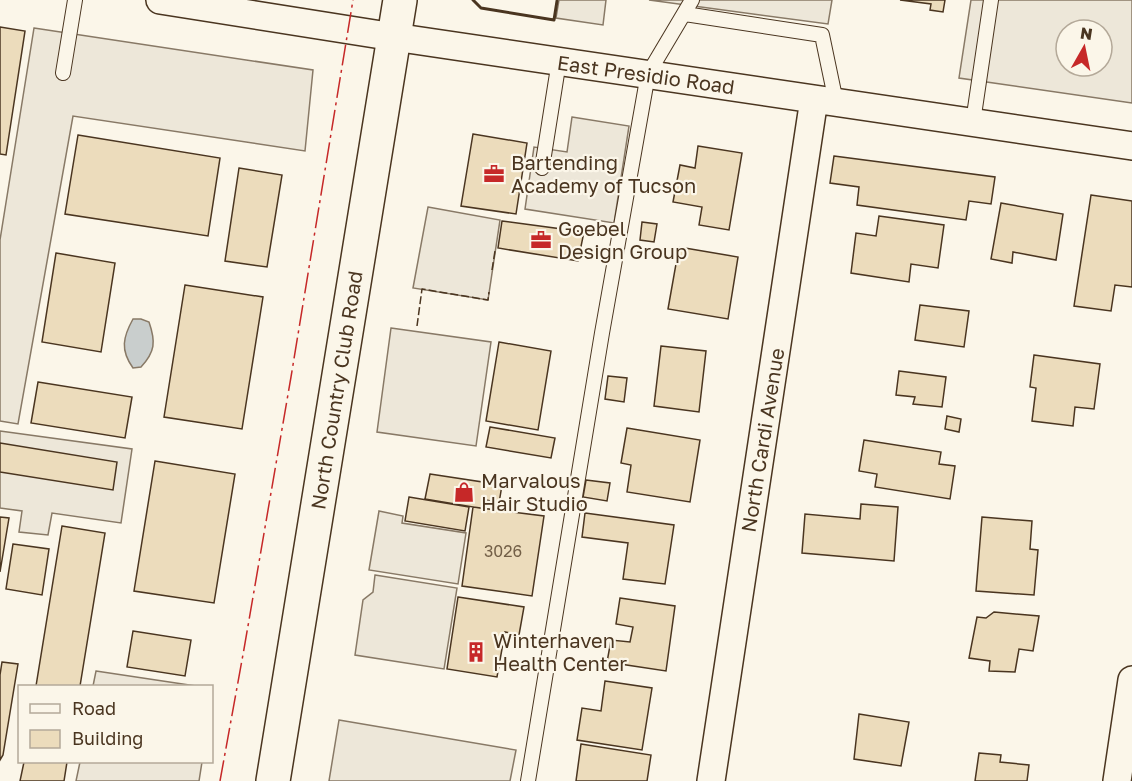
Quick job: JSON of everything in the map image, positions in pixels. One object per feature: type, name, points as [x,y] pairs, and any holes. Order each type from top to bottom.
[{"type":"main road","name":"North Country Club Road","points":[[273,781],[400,0]]},
{"type":"street","name":"East Presidio Road","points":[[160,0],[394,37],[1132,146]]},
{"type":"street","name":"North Cardi Avenue","points":[[711,781],[825,100]]},
{"type":"street","points":[[1117,781],[1132,680]]},
{"type":"lane","points":[[63,73],[75,0]]},
{"type":"lane","points":[[528,781],[604,322],[648,74],[692,0]]},
{"type":"lane","points":[[973,122],[991,0]]},
{"type":"lane","points":[[685,14],[822,35],[825,100]]},
{"type":"lane","points":[[542,168],[559,61]]},
{"type":"shaded area","points":[[559,0],[606,0],[603,25],[556,18]]},
{"type":"shaded area","points":[[649,0],[832,0],[828,24]]},
{"type":"shaded area","points":[[971,0],[1132,0],[1132,103],[959,78]]},
{"type":"shaded area","points":[[34,28],[313,70],[305,151],[73,116],[18,424],[0,421],[0,240]]},
{"type":"shaded area","points":[[572,117],[629,126],[614,223],[525,209],[534,147],[567,152]]},
{"type":"shaded area","points":[[428,207],[500,220],[488,300],[413,288]]},
{"type":"shaded area","points":[[133,319],[149,322],[153,335],[153,346],[146,362],[141,367],[133,368],[126,355],[124,344]]},
{"type":"shaded area","points":[[391,328],[491,342],[476,446],[377,432]]},
{"type":"shaded area","points":[[0,431],[132,449],[121,523],[52,513],[48,535],[19,532],[22,511],[0,508]]},
{"type":"shaded area","points":[[379,511],[403,516],[402,523],[466,533],[458,584],[369,570]]},
{"type":"shaded area","points":[[375,575],[457,588],[444,669],[355,655],[363,600],[373,592]]},
{"type":"shaded area","points":[[96,671],[189,685],[93,685]]},
{"type":"shaded area","points":[[339,720],[516,750],[510,781],[329,781]]},
{"type":"shaded area","points":[[80,763],[202,763],[199,781],[76,781]]},
{"type":"building","points":[[900,0],[945,0],[943,12],[930,10],[931,4]]},
{"type":"building","points":[[0,27],[25,31],[6,155],[0,154]]},
{"type":"building","name":"Bartending Academy of Tucson","points":[[473,134],[527,143],[516,214],[461,206]]},
{"type":"building","points":[[78,135],[220,158],[208,236],[65,214]]},
{"type":"building","points":[[698,146],[742,153],[729,230],[699,225],[702,207],[673,202],[680,165],[695,168]]},
{"type":"building","points":[[834,156],[995,177],[991,204],[969,201],[966,220],[857,205],[859,187],[830,183]]},
{"type":"building","points":[[239,168],[282,175],[267,267],[225,261]]},
{"type":"building","points":[[1091,195],[1132,201],[1132,287],[1115,285],[1111,311],[1074,306]]},
{"type":"building","points":[[1001,203],[1063,214],[1056,260],[1013,252],[1012,263],[991,259]]},
{"type":"building","points":[[879,216],[944,225],[938,268],[911,264],[909,282],[851,273],[856,233],[876,236]]},
{"type":"building","name":"Goebel Design Group","points":[[502,221],[584,232],[578,261],[498,248]]},
{"type":"building","points":[[642,222],[657,224],[654,242],[640,240]]},
{"type":"building","points":[[679,247],[738,257],[728,319],[668,309]]},
{"type":"building","points":[[56,253],[115,263],[101,352],[42,342]]},
{"type":"building","points":[[185,285],[263,297],[242,429],[164,417]]},
{"type":"building","points":[[920,305],[969,311],[964,347],[915,340]]},
{"type":"building","points":[[499,342],[551,351],[538,430],[486,421]]},
{"type":"building","points":[[661,346],[706,351],[699,412],[654,406]]},
{"type":"building","points":[[1034,355],[1100,364],[1094,409],[1075,407],[1073,426],[1032,421],[1036,388],[1030,387]]},
{"type":"building","points":[[899,371],[946,377],[942,407],[913,404],[915,397],[896,395]]},
{"type":"building","points":[[608,376],[627,378],[624,402],[605,399]]},
{"type":"building","points":[[38,382],[132,397],[125,438],[31,423]]},
{"type":"building","points":[[947,416],[961,419],[959,432],[945,429]]},
{"type":"building","points":[[490,427],[555,438],[551,458],[486,447]]},
{"type":"building","points":[[627,428],[700,440],[690,502],[627,492],[631,465],[621,463]]},
{"type":"building","points":[[864,440],[941,452],[939,464],[955,466],[950,499],[875,487],[877,474],[859,471]]},
{"type":"building","points":[[0,443],[117,462],[113,490],[0,472]]},
{"type":"building","points":[[155,461],[235,474],[214,603],[134,591]]},
{"type":"building","name":"Marvalous Hair Studio","points":[[430,474],[502,485],[499,503],[486,500],[485,509],[425,499]]},
{"type":"building","points":[[586,480],[610,483],[607,501],[583,497]]},
{"type":"building","points":[[409,497],[469,507],[465,531],[405,521]]},
{"type":"building","points":[[861,504],[898,507],[894,561],[802,553],[805,514],[860,519]]},
{"type":"building","points":[[473,507],[544,516],[532,596],[462,586]]},
{"type":"building","points":[[585,513],[674,525],[665,584],[623,579],[628,543],[582,537]]},
{"type":"building","points":[[0,517],[9,518],[0,572]]},
{"type":"building","points":[[982,517],[1032,521],[1030,549],[1038,550],[1034,595],[976,591]]},
{"type":"building","points":[[62,526],[105,533],[80,685],[36,685]]},
{"type":"building","points":[[13,544],[49,549],[42,595],[6,589]]},
{"type":"building","name":"Winterhaven Health Center","points":[[458,597],[524,607],[519,635],[505,632],[497,677],[447,669]]},
{"type":"building","points":[[620,598],[675,606],[666,671],[607,662],[611,640],[630,642],[633,627],[616,624]]},
{"type":"building","points":[[994,612],[1039,616],[1033,651],[1019,649],[1015,672],[989,671],[990,661],[969,658],[977,617],[986,618]]},
{"type":"building","points":[[133,631],[191,640],[185,676],[127,667]]},
{"type":"building","points":[[2,662],[18,664],[3,755],[0,760],[0,675]]},
{"type":"building","points":[[605,681],[652,688],[642,750],[577,740],[582,708],[601,711]]},
{"type":"building","points":[[859,714],[909,722],[901,766],[854,759]]},
{"type":"building","points":[[581,744],[651,755],[647,781],[576,781]]},
{"type":"building","points":[[979,753],[1001,755],[1000,762],[1029,765],[1027,781],[975,781]]},
{"type":"building","points":[[24,763],[67,763],[64,781],[20,781]]},
{"type":"fence","points":[[492,270],[495,251]]},
{"type":"fence","points":[[417,326],[422,289],[488,300],[489,292]]},
{"type":"wall","points":[[473,0],[481,8],[554,20],[557,1]]},
{"type":"power","points":[[220,781],[291,377],[353,0]]},
{"type":"place","name":"Bartending Academy of Tucson","points":[[494,174]]},
{"type":"place","name":"Goebel Design Group","points":[[541,240]]},
{"type":"place","name":"Marvalous Hair Studio","points":[[464,492]]},
{"type":"place","name":"Winterhaven Health Center","points":[[476,652]]}]
